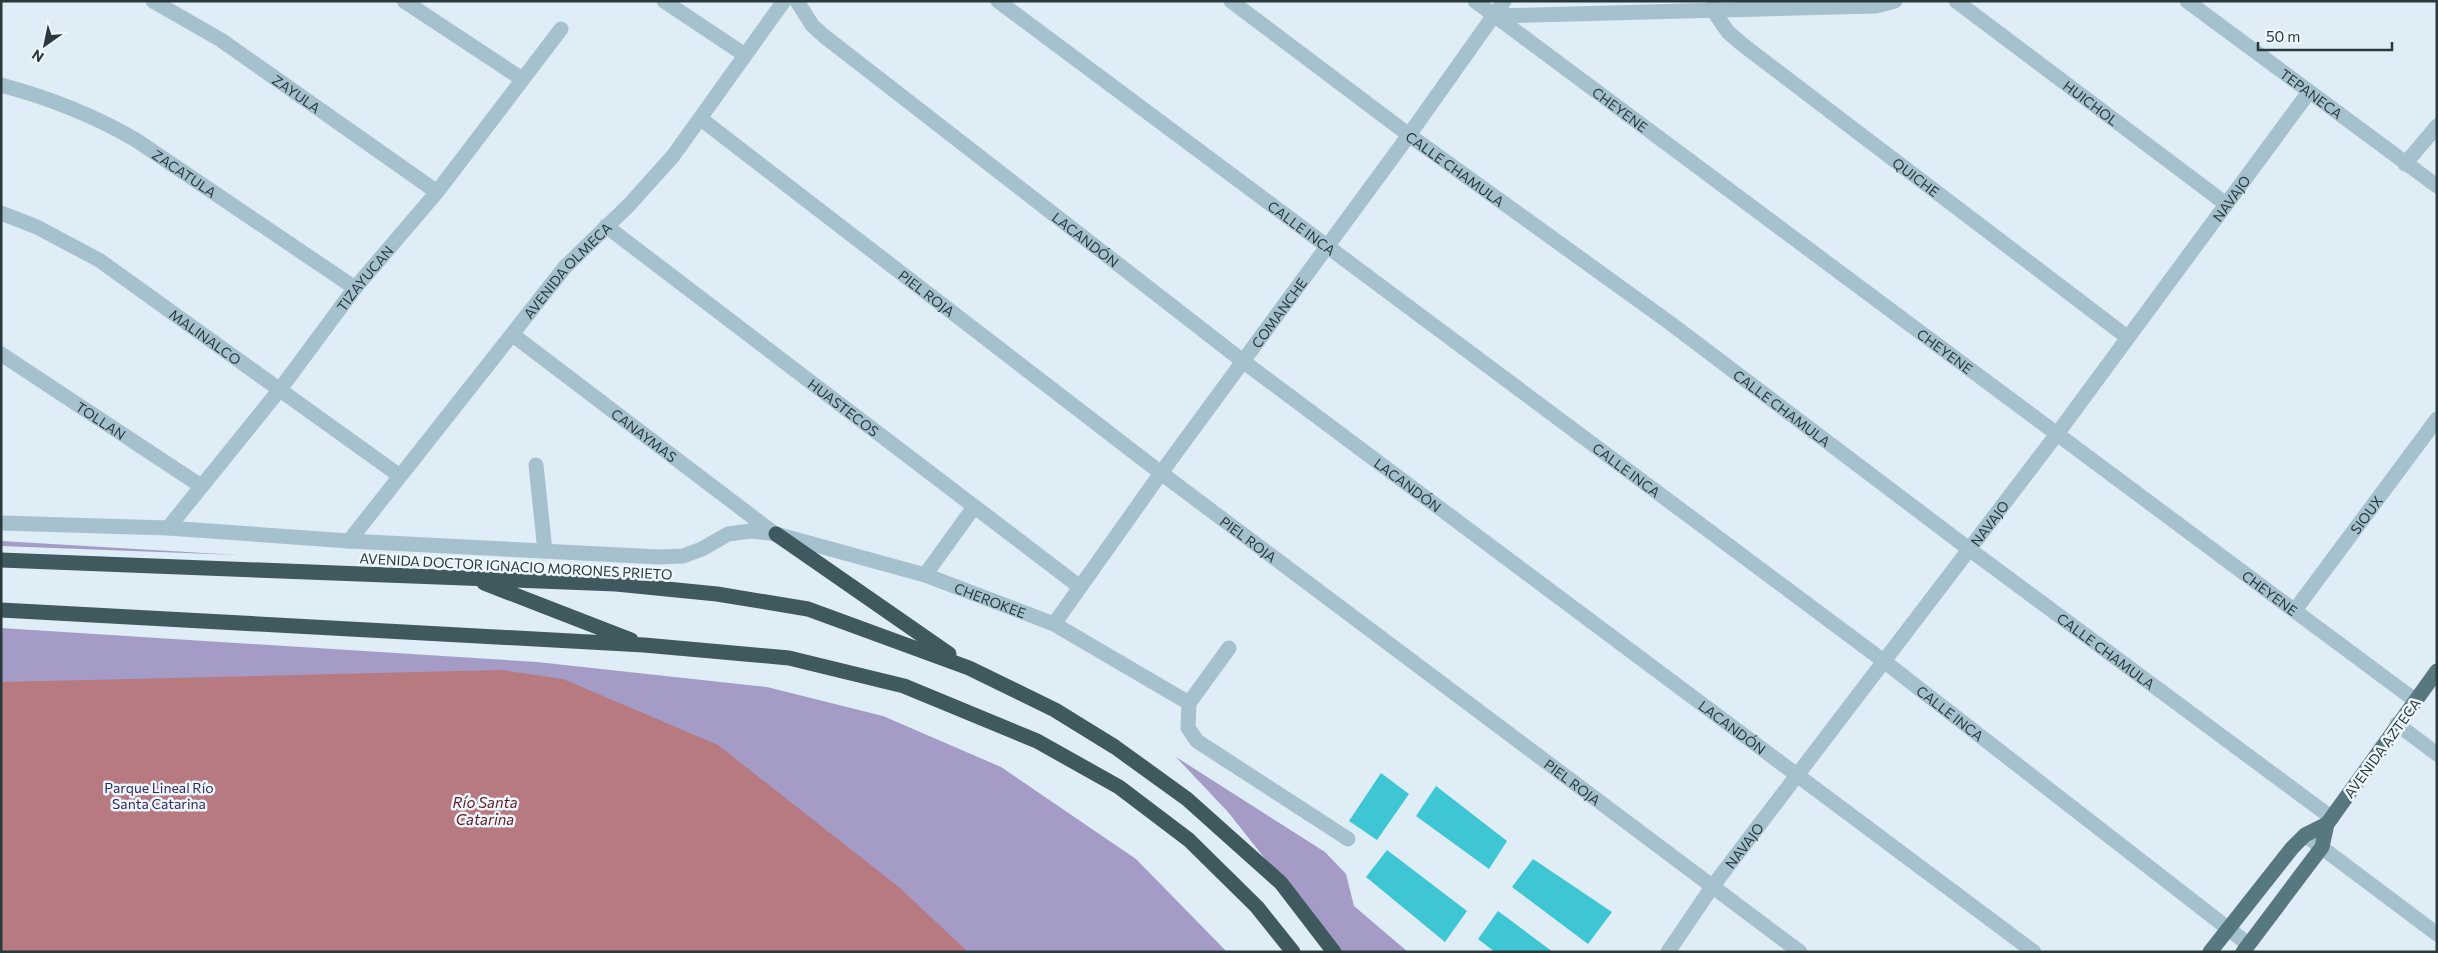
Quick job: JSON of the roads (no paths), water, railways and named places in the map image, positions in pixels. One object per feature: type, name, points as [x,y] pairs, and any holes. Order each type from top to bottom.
[{"type":"highway","points":[[776,534],[969,668]]},
{"type":"highway","name":"AVENIDA DOCTOR IGNACIO MORONES PRIETO","points":[[1,560],[616,584],[717,594],[808,609],[969,668],[1055,710],[1115,747],[1187,799],[1281,883],[1334,952]]},
{"type":"highway","points":[[474,578],[644,645]]},
{"type":"highway","points":[[1,610],[644,645],[789,658],[904,686],[1037,742],[1119,788],[1190,840],[1258,907],[1293,952]]},
{"type":"main road","name":"AVENIDA AZTECA","points":[[2245,948],[2322,847],[2330,821],[2397,724],[2437,671]]},
{"type":"main road","name":"AVENIDA AZTECA","points":[[2305,835],[2330,821]]},
{"type":"main road","points":[[2210,952],[2305,835]]},
{"type":"street","name":"ZAYULA","points":[[153,1],[221,40],[437,192]]},
{"type":"street","points":[[404,1],[522,78]]},
{"type":"street","points":[[664,1],[745,55]]},
{"type":"street","name":"AVENIDA OLMECA","points":[[349,541],[566,267],[651,181],[701,119],[784,1]]},
{"type":"street","name":"LACANDÓN","points":[[797,1],[812,25],[824,36],[1244,362],[2034,952]]},
{"type":"street","name":"CALLE INCA","points":[[998,1],[1326,248],[1885,662],[2227,929],[2245,948]]},
{"type":"street","name":"CALLE CHAMULA","points":[[1231,1],[1409,135],[1670,324],[2330,821]]},
{"type":"street","name":"CHEYENE","points":[[1475,1],[2416,701]]},
{"type":"street","name":"COMANCHE","points":[[1054,624],[1161,473],[1409,135],[1504,1]]},
{"type":"street","points":[[1495,16],[1714,5],[1876,6],[1895,1]]},
{"type":"street","name":"HUICHOL","points":[[1956,1],[2226,204]]},
{"type":"street","name":"TEPANECA","points":[[2187,1],[2437,186]]},
{"type":"street","name":"QUICHE","points":[[1714,5],[1728,32],[1743,45],[2127,337]]},
{"type":"street","name":"TIZAYUCAN","points":[[168,528],[281,388],[355,288],[437,192],[522,78],[561,30]]},
{"type":"street","name":"ZACATULA","points":[[1,85],[61,103],[122,132],[355,288]]},
{"type":"street","name":"NAVAJO","points":[[1668,952],[1712,888],[2056,434],[2309,92]]},
{"type":"street","name":"PIEL ROJA","points":[[701,119],[1161,473],[1712,888],[1800,952]]},
{"type":"street","points":[[2406,164],[2437,126]]},
{"type":"street","name":"MALINALCO","points":[[1,213],[37,227],[99,260],[281,388],[400,476]]},
{"type":"street","name":"HUASTECOS","points":[[606,226],[1080,587]]},
{"type":"street","name":"CANAYMAS","points":[[513,335],[776,534]]},
{"type":"street","name":"TOLLAN","points":[[1,354],[201,486]]},
{"type":"street","name":"SIOUX","points":[[2295,610],[2437,419]]},
{"type":"street","points":[[536,465],[545,552]]},
{"type":"street","points":[[925,575],[974,507]]},
{"type":"street","name":"AVENIDA DOCTOR IGNACIO MORONES PRIETO","points":[[1,524],[168,528],[545,552],[683,556],[702,550],[728,534],[751,531],[776,534]]},
{"type":"street","name":"CHEROKEE","points":[[776,534],[925,575],[1054,624],[1189,703]]},
{"type":"street","points":[[1229,648],[1189,703],[1188,728],[1197,742],[1348,839]]},
{"type":"street","points":[[2397,724],[2437,754]]},
{"type":"street","points":[[2305,835],[2437,934]]},
{"type":"water","name":"Río Santa Catarina","points":[[501,670],[563,679],[718,745],[900,888],[968,952],[1,952],[1,682]]},
{"type":"park label","name":"Parque Lineal Río Santa Catarina","points":[[159,796]]}]
